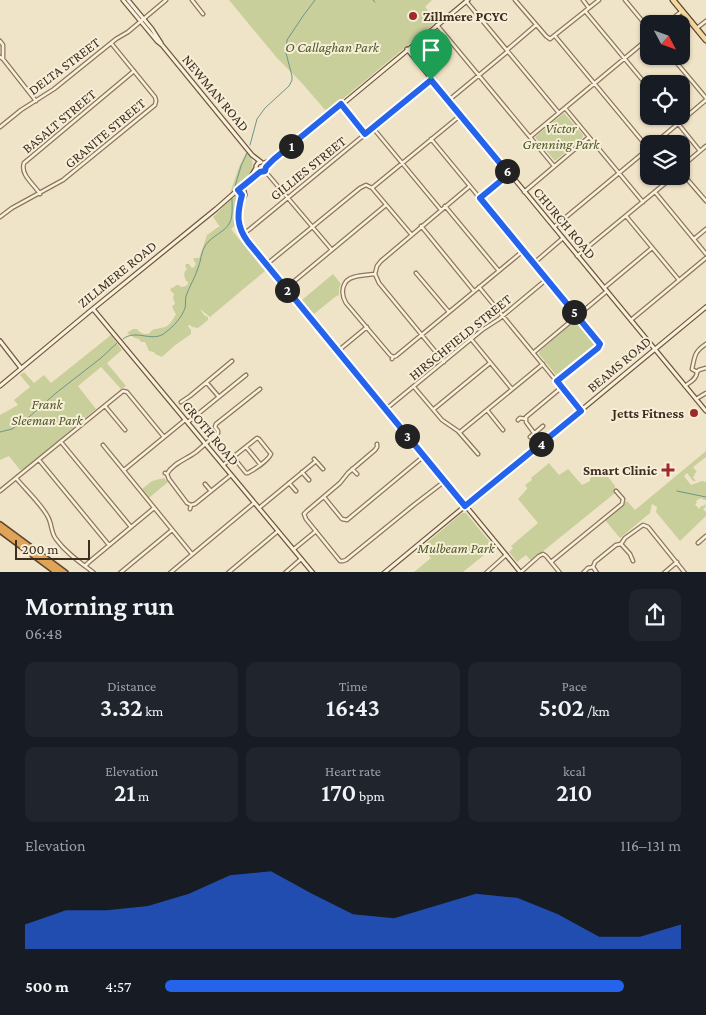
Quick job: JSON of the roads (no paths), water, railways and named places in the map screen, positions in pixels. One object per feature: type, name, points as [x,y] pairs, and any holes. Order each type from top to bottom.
[{"type":"highway","points":[[0,526],[65,572]]},
{"type":"highway","points":[[0,530],[58,572]]},
{"type":"main road","points":[[674,0],[706,40]]},
{"type":"street","name":"NEWMAN ROAD","points":[[123,0],[156,34],[162,45],[252,155],[262,162]]},
{"type":"street","name":"NEWMAN ROAD","points":[[128,0],[142,20]]},
{"type":"street","name":"DELTA STREET","points":[[0,127],[21,110],[57,87],[110,43],[126,34],[166,0]]},
{"type":"street","points":[[192,0],[203,14]]},
{"type":"street","points":[[515,0],[547,38],[550,39],[598,0]]},
{"type":"street","points":[[582,0],[589,8]]},
{"type":"street","points":[[625,0],[640,18]]},
{"type":"street","points":[[274,159],[258,163],[256,167],[260,172],[266,169],[274,159],[467,1],[559,113]]},
{"type":"street","points":[[585,11],[640,78]]},
{"type":"street","points":[[677,15],[682,11]]},
{"type":"street","points":[[697,28],[706,21]]},
{"type":"street","points":[[437,25],[554,166]]},
{"type":"street","points":[[448,100],[536,25]]},
{"type":"street","points":[[555,36],[640,138]]},
{"type":"street","points":[[0,40],[3,45],[2,58],[36,101]]},
{"type":"street","name":"GRANITE STREET","points":[[0,217],[12,208],[64,180],[155,105],[155,97],[110,43]]},
{"type":"street","points":[[530,137],[640,46]]},
{"type":"street","name":"CHURCH ROAD","points":[[408,49],[431,80],[706,411]]},
{"type":"street","points":[[403,53],[413,56]]},
{"type":"street","points":[[678,65],[706,99],[690,113]]},
{"type":"street","name":"BASALT STREET","points":[[40,194],[24,173],[24,163],[134,72]]},
{"type":"street","name":"GILLIES STREET","points":[[242,234],[431,80]]},
{"type":"street","points":[[341,104],[365,134]]},
{"type":"street","points":[[565,108],[643,202]]},
{"type":"street","points":[[372,188],[461,115]]},
{"type":"street","points":[[665,135],[677,125]]},
{"type":"street","points":[[679,125],[700,150]]},
{"type":"street","points":[[373,128],[441,210]]},
{"type":"street","points":[[524,192],[589,137]]},
{"type":"street","points":[[431,139],[601,345],[557,381]]},
{"type":"street","points":[[690,158],[706,147]]},
{"type":"street","name":"NEWMAN ROAD","points":[[252,155],[256,167]]},
{"type":"street","points":[[553,227],[640,155]]},
{"type":"street","points":[[262,162],[288,198],[332,250]]},
{"type":"street","name":"ZILLMERE ROAD","points":[[0,386],[240,189],[249,180],[256,167]]},
{"type":"street","name":"ZILLMERE ROAD","points":[[249,180],[253,179],[260,172]]},
{"type":"street","points":[[480,198],[509,174]]},
{"type":"street","points":[[690,182],[706,201]]},
{"type":"street","points":[[266,264],[361,187],[367,185],[372,188],[412,235]]},
{"type":"street","points":[[578,256],[663,185]]},
{"type":"street","points":[[444,362],[377,281],[375,274],[376,268],[381,261],[470,186]]},
{"type":"street","points":[[240,189],[245,193],[239,206],[238,216],[242,234],[520,572],[543,554],[560,572]]},
{"type":"street","points":[[655,192],[706,254]]},
{"type":"street","points":[[286,288],[386,205]]},
{"type":"street","points":[[445,206],[499,271]]},
{"type":"street","points":[[626,216],[679,280]]},
{"type":"street","points":[[421,226],[474,291]]},
{"type":"street","points":[[694,239],[706,229]]},
{"type":"street","points":[[534,263],[563,238]]},
{"type":"street","points":[[533,353],[578,316],[652,248]]},
{"type":"street","points":[[375,274],[352,277],[345,283],[342,294],[392,358],[523,250]]},
{"type":"street","points":[[631,320],[706,258]]},
{"type":"street","points":[[416,273],[449,312]]},
{"type":"street","name":"HIRSCHFIELD STREET","points":[[386,409],[547,279]]},
{"type":"street","points":[[479,287],[581,411]]},
{"type":"street","name":"GROTH ROAD","points":[[93,308],[313,572]]},
{"type":"street","name":"BEAMS ROAD","points":[[384,572],[706,308]]},
{"type":"street","points":[[338,351],[367,328]]},
{"type":"street","points":[[471,339],[512,389]]},
{"type":"street","points":[[0,342],[21,368]]},
{"type":"street","points":[[685,386],[697,376],[696,372],[692,369],[694,357],[706,344]]},
{"type":"street","points":[[181,402],[232,361]]},
{"type":"street","points":[[433,410],[490,362]]},
{"type":"street","points":[[460,432],[543,364]]},
{"type":"street","points":[[696,372],[706,368]]},
{"type":"street","points":[[124,470],[246,375]]},
{"type":"street","points":[[207,382],[219,397]]},
{"type":"street","points":[[414,386],[444,422],[460,432],[478,454]]},
{"type":"street","points":[[526,419],[562,387]]},
{"type":"street","points":[[231,475],[190,507],[166,474],[218,433],[215,428],[216,424],[260,389]]},
{"type":"street","points":[[0,491],[124,391],[127,392],[164,437]]},
{"type":"street","points":[[697,400],[705,393]]},
{"type":"street","points":[[104,406],[125,430]]},
{"type":"street","points":[[487,410],[503,430]]},
{"type":"street","points":[[518,420],[520,418],[526,419]]},
{"type":"street","points":[[526,419],[534,433]]},
{"type":"street","points":[[530,437],[543,426]]},
{"type":"street","points":[[224,465],[258,438],[270,452],[270,456],[247,473],[234,458]]},
{"type":"street","points":[[61,442],[131,527]]},
{"type":"street","points":[[377,444],[375,450],[304,514],[305,518],[342,561],[346,560],[445,481]]},
{"type":"street","points":[[103,445],[192,554]]},
{"type":"street","points":[[246,447],[260,464]]},
{"type":"street","points":[[375,450],[380,454]]},
{"type":"street","points":[[324,497],[342,519],[347,520],[424,456]]},
{"type":"street","points":[[39,460],[109,545]]},
{"type":"street","points":[[259,508],[315,460],[323,469]]},
{"type":"street","points":[[352,469],[357,474]]},
{"type":"street","points":[[302,472],[309,480]]},
{"type":"street","points":[[16,478],[49,519],[52,534],[56,540],[71,556],[94,572]]},
{"type":"street","points":[[289,483],[296,491]]},
{"type":"street","points":[[205,484],[211,491]]},
{"type":"street","points":[[551,562],[621,505],[622,499],[616,491]]},
{"type":"street","points":[[170,572],[254,503]]},
{"type":"street","points":[[85,566],[154,508]]},
{"type":"street","points":[[583,572],[593,567],[596,562],[617,545],[621,544],[625,538],[640,526],[645,525],[685,572]]},
{"type":"street","points":[[120,572],[172,530]]},
{"type":"street","points":[[228,572],[278,531]]},
{"type":"street","points":[[293,549],[316,531]]},
{"type":"street","points":[[698,543],[706,536]]},
{"type":"street","points":[[621,544],[633,561]]},
{"type":"street","points":[[486,572],[506,555]]},
{"type":"street","points":[[285,572],[301,559]]},
{"type":"street","points":[[664,572],[677,562]]},
{"type":"street","points":[[593,567],[597,572]]},
{"type":"waterway","points":[[250,145],[257,119],[265,108],[289,86],[292,80],[286,53],[287,40],[315,0]]},
{"type":"waterway","points":[[234,190],[247,153]]},
{"type":"waterway","points":[[123,339],[133,335],[150,337],[161,335],[169,330],[182,315],[186,296],[197,272],[204,248],[230,222],[232,199]]},
{"type":"waterway","points":[[0,432],[12,429],[29,417],[117,343]]},
{"type":"waterway","points":[[677,491],[706,497]]},
{"type":"place","name":"Zillmere PCYC","points":[[413,16]]},
{"type":"place","name":"Jetts Fitness","points":[[694,413]]},
{"type":"place","name":"Smart Clinic","points":[[668,470]]},
{"type":"park label","name":"O Callaghan Park","points":[[332,47]]},
{"type":"park label","name":"Victor Grenning Park","points":[[561,136]]},
{"type":"park label","name":"Frank Sleeman Park","points":[[47,412]]},
{"type":"park label","name":"Mulbeam Park","points":[[456,548]]}]
